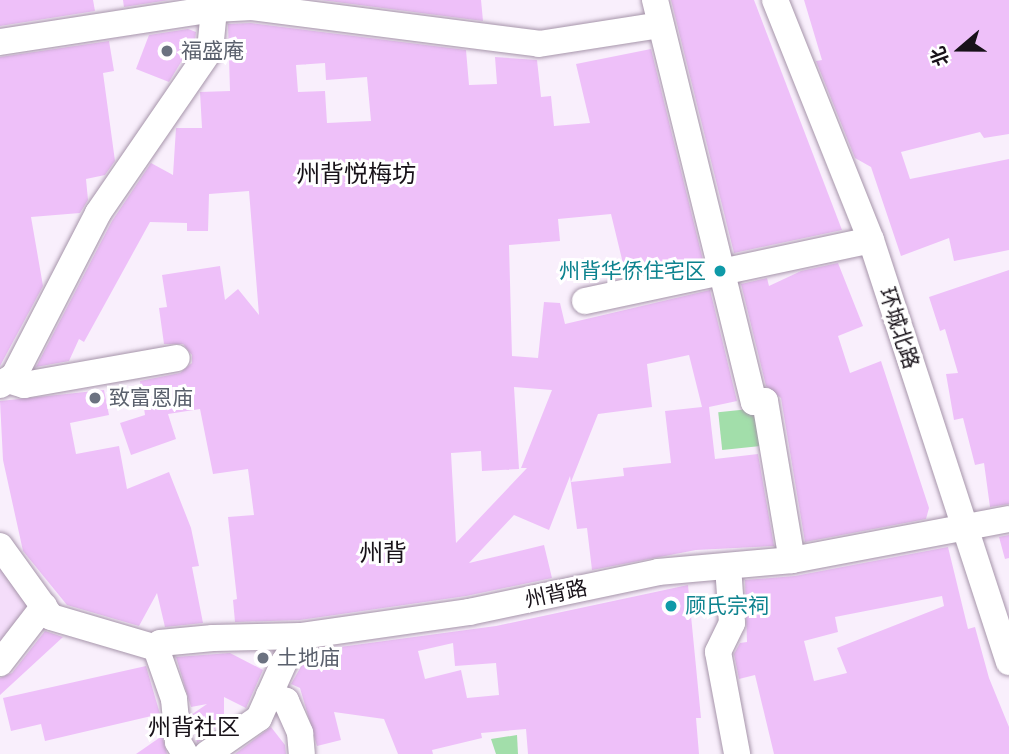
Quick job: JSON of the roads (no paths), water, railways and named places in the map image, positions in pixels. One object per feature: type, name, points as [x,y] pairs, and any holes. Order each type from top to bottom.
[{"type":"street","name":"环城北路","points":[[775,0],[871,240],[1009,662]]},
{"type":"street","points":[[177,358],[24,385],[4,382],[98,213],[209,50],[215,4]]},
{"type":"street","points":[[0,41],[215,4],[540,44],[658,13],[754,402],[765,401],[792,560]]},
{"type":"street","points":[[585,301],[871,240]]},
{"type":"street","name":"州背路","points":[[156,648],[160,643],[214,638],[301,636],[469,612],[658,572],[792,560],[1009,519]]},
{"type":"street","points":[[0,546],[51,617],[156,648],[174,699],[178,742],[185,754]]},
{"type":"street","points":[[728,566],[732,623],[718,652],[725,699],[733,713],[737,754]]},
{"type":"street","points":[[0,663],[44,606]]},
{"type":"street","points":[[207,754],[260,718],[269,695],[301,636]]},
{"type":"street","points":[[269,695],[286,701],[300,733],[302,754]]},
{"type":"place","name":"福盛庵","points":[[167,51]]},
{"type":"place","name":"州背华侨住宅区","points":[[720,271]]},
{"type":"place","name":"致富恩庙","points":[[95,398]]},
{"type":"place","name":"顾氏宗祠","points":[[671,606]]},
{"type":"place","name":"土地庙","points":[[263,658]]},
{"type":"district","name":"州背悦梅坊","points":[[356,174]]},
{"type":"district","name":"州背","points":[[383,553]]},
{"type":"district","name":"州背社区","points":[[194,727]]}]
